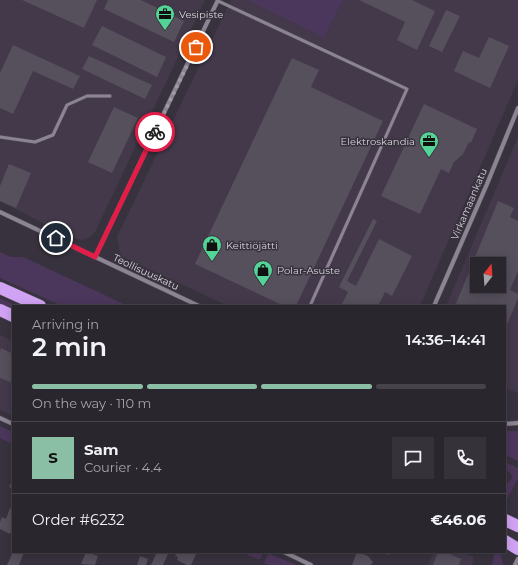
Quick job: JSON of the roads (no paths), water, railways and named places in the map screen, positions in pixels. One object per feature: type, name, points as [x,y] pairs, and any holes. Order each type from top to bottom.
[{"type":"highway","points":[[0,288],[38,305]]},
{"type":"highway","points":[[0,310],[12,316]]},
{"type":"highway","points":[[506,520],[518,526]]},
{"type":"highway","points":[[506,542],[518,549]]},
{"type":"street","points":[[95,257],[218,0]]},
{"type":"street","name":"Virkamaankatu","points":[[434,305],[518,108]]},
{"type":"street","name":"Teollisuuskatu","points":[[0,212],[197,305]]},
{"type":"street","points":[[0,418],[12,424]]},
{"type":"street","points":[[506,424],[518,423]]},
{"type":"street","points":[[286,553],[311,565]]},
{"type":"street","points":[[515,565],[518,559]]},
{"type":"lane","points":[[218,0],[407,89],[310,305]]},
{"type":"lane","points":[[0,137],[35,142],[52,135],[67,105],[87,96],[110,96]]},
{"type":"place","name":"Vesipiste","points":[[165,31]]},
{"type":"place","name":"Elektroskandia","points":[[429,158]]},
{"type":"place","name":"Keittiöjätti","points":[[212,262]]},
{"type":"place","name":"Polar-Asuste","points":[[263,287]]}]
